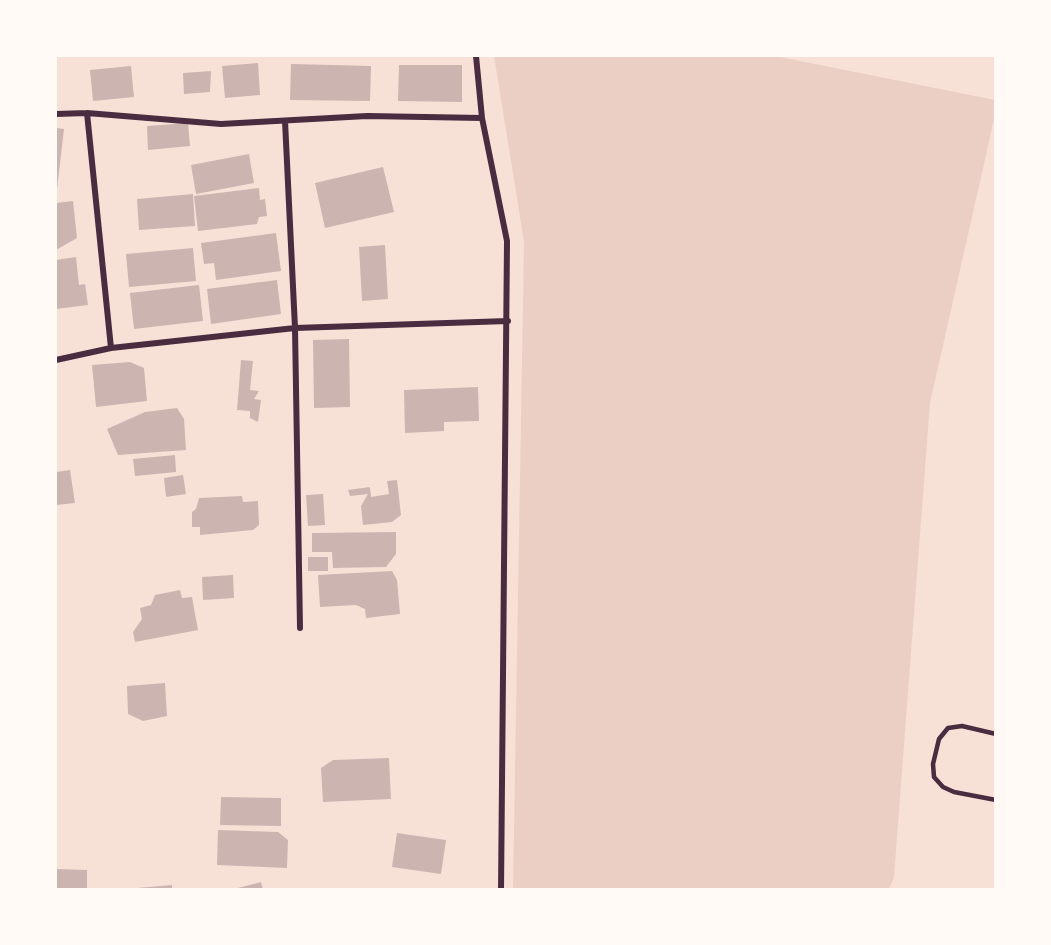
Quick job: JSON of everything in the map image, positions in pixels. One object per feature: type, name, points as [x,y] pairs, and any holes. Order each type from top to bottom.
[{"type":"street","points":[[476,56],[482,118],[507,241],[501,890]]},
{"type":"street","points":[[56,114],[87,113],[221,124],[366,116],[482,118]]},
{"type":"street","points":[[87,113],[111,348]]},
{"type":"street","points":[[285,121],[295,328],[300,628]]},
{"type":"street","points":[[56,360],[111,348],[295,328],[508,321]]},
{"type":"lane","points":[[996,734],[962,726],[948,728],[939,739],[933,764],[934,777],[943,786],[954,792],[996,800]]},
{"type":"shaded area","points":[[494,56],[775,56],[995,100],[995,115],[930,403],[894,877],[889,889],[513,889],[524,242]]},
{"type":"building","points":[[258,63],[260,95],[225,98],[222,66]]},
{"type":"building","points":[[291,64],[371,66],[370,101],[290,100]]},
{"type":"building","points":[[399,65],[462,65],[462,102],[398,101]]},
{"type":"building","points":[[131,66],[134,97],[93,101],[90,70]]},
{"type":"building","points":[[211,71],[210,92],[184,94],[183,73]]},
{"type":"building","points":[[188,123],[190,146],[148,150],[147,126]]},
{"type":"building","points":[[56,128],[64,129],[57,189],[56,189]]},
{"type":"building","points":[[249,154],[254,183],[196,194],[191,165]]},
{"type":"building","points":[[383,167],[394,212],[325,228],[315,183]]},
{"type":"building","points":[[259,188],[260,200],[265,199],[267,216],[259,217],[257,224],[198,231],[194,196]]},
{"type":"building","points":[[193,194],[195,226],[139,230],[137,199]]},
{"type":"building","points":[[73,201],[77,238],[56,250],[56,203]]},
{"type":"building","points":[[276,233],[281,271],[216,280],[214,263],[204,264],[201,243]]},
{"type":"building","points":[[385,245],[388,299],[362,301],[359,247]]},
{"type":"building","points":[[193,248],[196,281],[129,287],[126,254]]},
{"type":"building","points":[[76,257],[79,285],[85,284],[88,305],[56,309],[56,260]]},
{"type":"building","points":[[277,280],[281,314],[211,324],[207,289]]},
{"type":"building","points":[[199,285],[203,321],[134,329],[130,293]]},
{"type":"building","points":[[349,339],[350,407],[314,408],[313,340]]},
{"type":"building","points":[[241,360],[253,361],[250,390],[259,391],[254,399],[261,400],[258,422],[250,418],[250,411],[237,410]]},
{"type":"building","points":[[130,362],[144,368],[147,401],[96,407],[92,365]]},
{"type":"building","points":[[478,387],[479,421],[444,422],[444,431],[405,433],[404,390]]},
{"type":"building","points":[[177,408],[184,419],[186,450],[118,455],[107,429],[145,412]]},
{"type":"building","points":[[175,455],[176,472],[135,476],[133,459]]},
{"type":"building","points":[[70,470],[75,503],[56,505],[56,472]]},
{"type":"building","points":[[183,475],[186,494],[166,497],[164,478]]},
{"type":"building","points":[[397,480],[401,515],[392,522],[363,525],[361,506],[368,494],[350,496],[348,490],[370,487],[371,497],[389,494],[387,481]]},
{"type":"building","points":[[323,494],[325,525],[308,526],[306,495]]},
{"type":"building","points":[[242,496],[243,502],[258,501],[259,525],[253,530],[200,535],[200,527],[192,527],[192,512],[196,509],[199,498]]},
{"type":"building","points":[[396,532],[396,554],[386,567],[333,568],[332,552],[312,552],[312,533]]},
{"type":"building","points":[[308,557],[328,557],[328,571],[308,571]]},
{"type":"building","points":[[392,571],[397,580],[400,614],[366,618],[365,609],[356,605],[320,607],[318,575]]},
{"type":"building","points":[[233,575],[234,598],[203,600],[202,577]]},
{"type":"building","points":[[180,590],[182,598],[192,597],[198,630],[135,642],[133,632],[142,619],[140,608],[151,605],[155,595]]},
{"type":"building","points":[[165,683],[167,716],[143,721],[128,714],[127,686]]},
{"type":"building","points":[[389,758],[391,799],[323,802],[321,768],[333,760]]},
{"type":"building","points":[[221,797],[281,798],[281,826],[220,825]]},
{"type":"building","points":[[218,830],[278,832],[288,840],[287,868],[217,865]]},
{"type":"building","points":[[397,833],[446,840],[441,874],[392,867]]},
{"type":"building","points":[[56,869],[87,870],[87,890],[56,890]]},
{"type":"building","points":[[261,882],[263,890],[234,890],[234,889]]},
{"type":"building","points":[[172,885],[172,890],[138,890],[137,888]]}]
